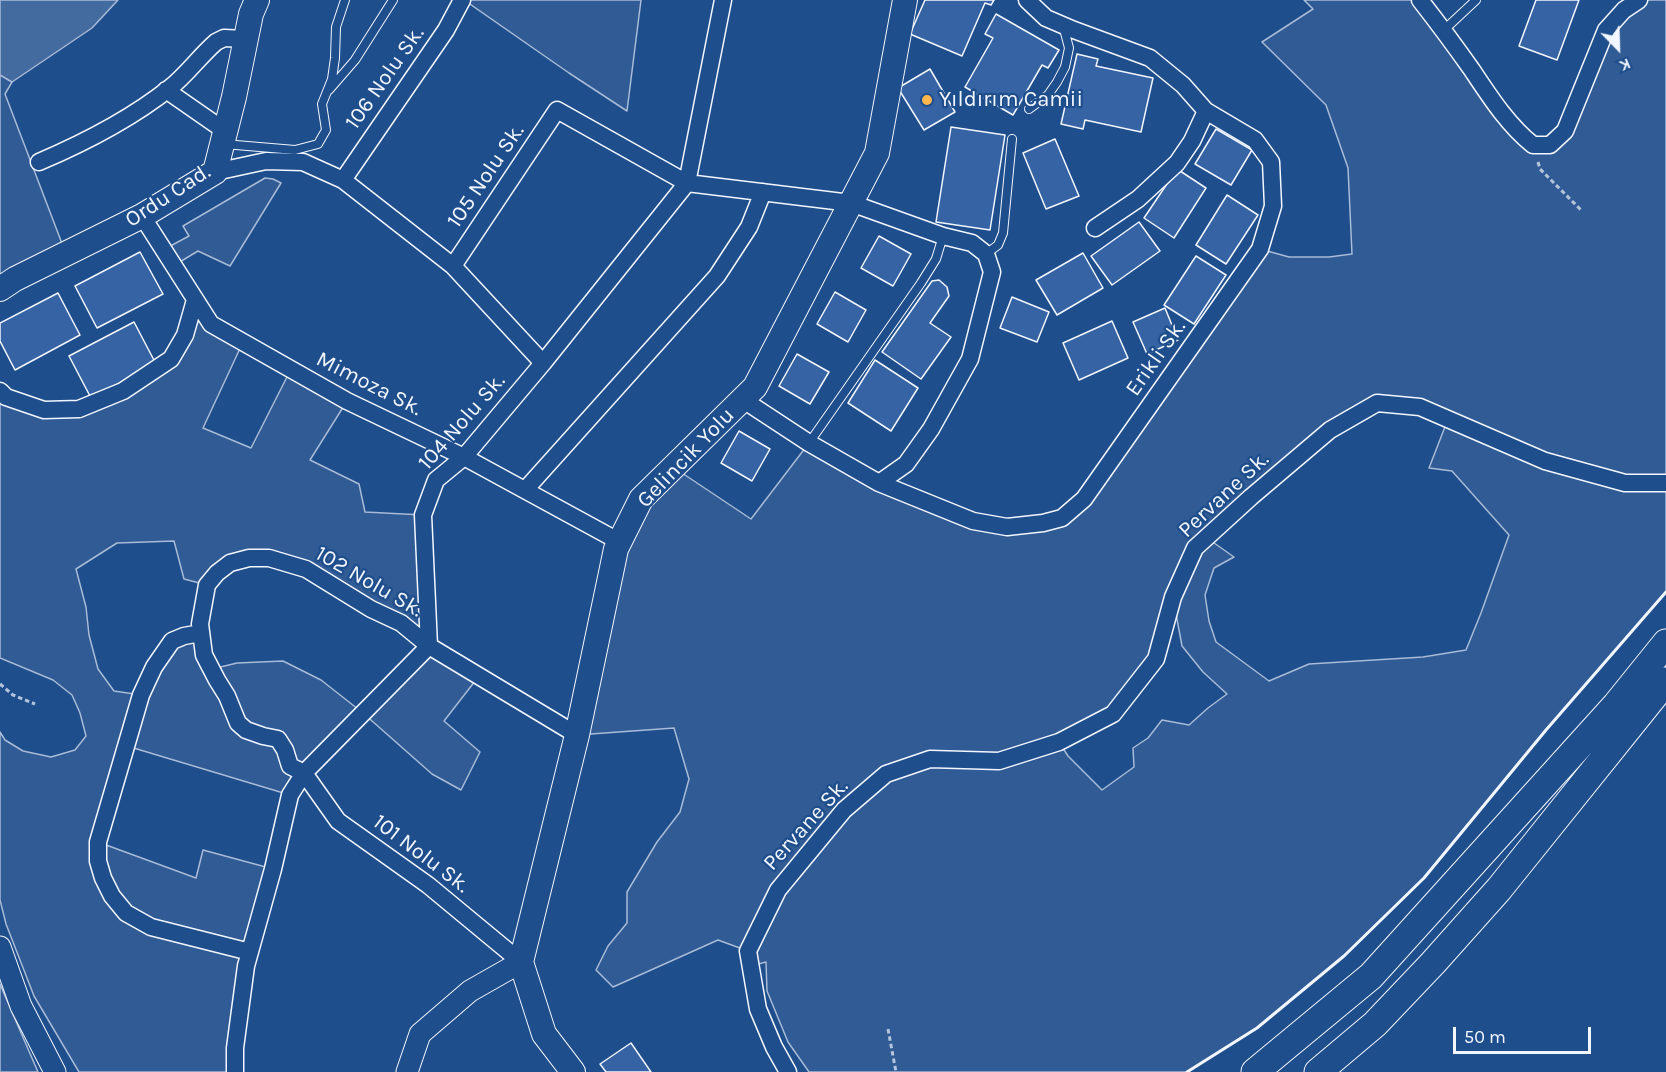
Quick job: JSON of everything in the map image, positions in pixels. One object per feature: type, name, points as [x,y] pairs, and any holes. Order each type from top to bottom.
[{"type":"highway","points":[[1256,1072],[1371,976],[1609,713],[1666,642]]},
{"type":"highway","points":[[1318,1072],[1375,1024],[1470,922],[1666,681]]},
{"type":"main road","name":"Ordu Cad.","points":[[0,289],[15,279],[142,216],[214,172],[234,97],[251,14],[257,0]]},
{"type":"main road","name":"Gelincik Yolu","points":[[521,962],[577,735],[616,549],[641,499],[755,387],[877,153],[905,0]]},
{"type":"main road","points":[[521,962],[544,1034],[573,1072]]},
{"type":"street","name":"106 Nolu Sk.","points":[[343,180],[446,30],[462,0]]},
{"type":"street","points":[[723,0],[687,183],[851,203],[943,236],[972,243],[986,254],[992,272],[970,359],[931,429],[906,464],[879,483]]},
{"type":"street","name":"Erikli Sk.","points":[[742,399],[809,443],[879,483],[973,520],[1007,527],[1043,523],[1062,518],[1084,499],[1260,249],[1273,206],[1271,162],[1255,140],[1206,111],[1183,86],[1150,58],[1046,18],[1027,0]]},
{"type":"street","points":[[1420,0],[1444,30],[1495,104],[1523,137],[1533,145],[1550,145],[1565,131],[1606,30],[1624,10],[1639,0]]},
{"type":"street","points":[[39,162],[77,145],[144,107],[166,90],[216,42],[224,38],[246,39]]},
{"type":"street","points":[[166,90],[224,137]]},
{"type":"street","name":"105 Nolu Sk.","points":[[453,266],[557,110],[687,183]]},
{"type":"street","points":[[1095,228],[1138,199],[1177,163],[1192,141],[1206,111]]},
{"type":"street","points":[[214,172],[266,161],[303,162],[343,180],[453,266],[543,363]]},
{"type":"street","name":"104 Nolu Sk.","points":[[429,646],[423,514],[436,480],[464,457],[543,363],[687,183]]},
{"type":"street","points":[[525,490],[717,276],[749,227],[763,192]]},
{"type":"street","name":"Mimoza Sk.","points":[[142,216],[211,324],[347,400],[464,457],[620,542]]},
{"type":"street","points":[[0,391],[6,397],[44,410],[79,409],[123,391],[171,359],[185,335],[195,300]]},
{"type":"street","name":"Pervane Sk.","points":[[788,1072],[774,1047],[758,1009],[748,951],[778,890],[844,810],[886,774],[930,759],[999,761],[1059,742],[1113,714],[1156,659],[1173,597],[1195,548],[1330,430],[1377,403],[1420,407],[1545,461],[1625,483],[1666,483]]},
{"type":"street","name":"102 Nolu Sk.","points":[[304,773],[290,766],[285,750],[278,739],[246,730],[238,723],[227,696],[204,655],[200,624],[207,585],[217,573],[230,563],[249,558],[269,558],[306,569],[371,609],[400,623],[429,646]]},
{"type":"street","points":[[201,633],[172,641],[154,667],[141,695],[98,842],[98,861],[112,896],[126,913],[151,927],[250,951]]},
{"type":"street","points":[[235,1072],[235,1048],[246,966],[290,795],[304,773],[429,646],[577,735]]},
{"type":"street","name":"101 Nolu Sk.","points":[[304,773],[338,821],[428,885],[521,962]]},
{"type":"street","points":[[0,947],[21,1006],[55,1072]]},
{"type":"street","points":[[407,1072],[420,1034],[470,990],[521,962]]},
{"type":"lane","points":[[224,137],[295,150],[318,144],[326,130],[322,104],[332,79],[336,27],[345,0]]},
{"type":"lane","points":[[325,95],[355,60],[393,0]]},
{"type":"lane","points":[[1444,30],[1476,0]]},
{"type":"lane","points":[[1029,109],[1048,95],[1058,82],[1065,67],[1069,48],[1063,25]]},
{"type":"lane","points":[[986,254],[998,245],[1003,233],[1012,139]]},
{"type":"lane","points":[[809,443],[921,283],[936,259],[943,236]]},
{"type":"path","points":[[1533,145],[1540,169],[1582,211]]},
{"type":"path","points":[[0,684],[13,694],[35,704]]},
{"type":"path","points":[[888,1029],[896,1072]]},
{"type":"shaded area","points":[[0,0],[118,0],[92,28],[12,82],[0,75]]},
{"type":"shaded area","points":[[464,0],[641,0],[627,111],[569,73]]},
{"type":"shaded area","points":[[1304,0],[1420,0],[1523,137],[1550,145],[1606,30],[1639,0],[1666,0],[1666,592],[1546,730],[1424,878],[1344,956],[1257,1028],[1187,1072],[809,1072],[788,1042],[767,991],[766,962],[751,966],[748,951],[718,940],[613,987],[596,970],[608,946],[627,923],[627,892],[657,842],[680,812],[689,779],[674,728],[577,735],[616,549],[673,467],[751,519],[809,443],[973,520],[1062,518],[1260,249],[1289,257],[1329,257],[1352,254],[1348,168],[1326,105],[1262,42],[1313,9]],"holes":[[[1377,403],[1448,419],[1429,468],[1452,471],[1509,535],[1481,613],[1466,650],[1423,657],[1309,664],[1269,681],[1216,642],[1209,621],[1205,595],[1214,568],[1234,557],[1207,538],[1251,497]],[[1173,598],[1182,646],[1203,672],[1227,694],[1189,725],[1162,720],[1148,738],[1133,748],[1134,767],[1102,790],[1068,756],[1059,742],[1113,714],[1156,659]]]},
{"type":"shaded area","points":[[0,75],[12,82],[5,94],[66,254],[0,289]]},
{"type":"shaded area","points":[[265,178],[281,183],[230,266],[198,251],[173,266],[163,250],[189,236],[183,226]]},
{"type":"shaded area","points":[[195,300],[243,342],[203,428],[251,448],[291,369],[347,401],[310,460],[359,484],[365,512],[423,515],[429,646],[306,569],[249,558],[207,585],[184,579],[174,541],[117,543],[76,569],[98,669],[114,691],[141,695],[184,636],[201,633],[212,669],[237,663],[283,661],[321,680],[363,713],[290,795],[127,746],[98,842],[196,878],[203,850],[273,869],[246,966],[235,1072],[79,1072],[34,996],[6,924],[0,900],[0,732],[5,740],[23,751],[51,757],[75,750],[86,736],[72,695],[53,680],[0,658],[0,391],[6,397],[79,409],[171,359]]},
{"type":"shaded area","points":[[429,646],[479,676],[444,721],[480,752],[461,790],[432,774],[363,713]]},
{"type":"shaded area","points":[[0,984],[12,1012],[38,1072],[0,1072]]},
{"type":"building","points":[[925,0],[994,0],[991,5],[985,3],[962,56],[910,34]]},
{"type":"building","points":[[1536,0],[1579,0],[1557,60],[1519,46]]},
{"type":"building","points":[[996,14],[1059,50],[1048,68],[1042,65],[1013,115],[965,87],[993,38],[985,34]]},
{"type":"building","points":[[1077,54],[1098,59],[1096,66],[1153,78],[1141,132],[1085,120],[1083,129],[1061,124]]},
{"type":"building","name":"Yıldırım Camii","points":[[930,69],[955,112],[924,130],[898,88]]},
{"type":"building","points":[[951,127],[1005,135],[990,230],[936,222]]},
{"type":"building","points":[[1216,129],[1252,150],[1231,185],[1195,164]]},
{"type":"building","points":[[1055,139],[1079,196],[1046,209],[1023,153]]},
{"type":"building","points":[[1177,169],[1206,188],[1174,238],[1144,218]]},
{"type":"building","points":[[1227,195],[1258,215],[1226,264],[1196,245]]},
{"type":"building","points":[[1139,222],[1160,251],[1112,285],[1091,256]]},
{"type":"building","points":[[879,236],[911,254],[893,286],[861,268]]},
{"type":"building","points":[[140,252],[163,294],[97,328],[75,286]]},
{"type":"building","points":[[1083,253],[1103,288],[1057,315],[1036,280]]},
{"type":"building","points":[[1196,256],[1226,275],[1194,324],[1164,305]]},
{"type":"building","points":[[939,280],[947,287],[949,296],[930,323],[951,337],[921,379],[882,352],[932,281]]},
{"type":"building","points":[[835,292],[866,310],[848,342],[817,324]]},
{"type":"building","points":[[58,293],[80,335],[15,370],[0,341],[0,323]]},
{"type":"building","points":[[1012,297],[1049,312],[1037,342],[1000,328]]},
{"type":"building","points":[[1165,308],[1178,340],[1147,354],[1133,322]]},
{"type":"building","points":[[1112,321],[1128,358],[1079,380],[1063,343]]},
{"type":"building","points":[[134,322],[156,364],[91,398],[69,356]]},
{"type":"building","points":[[797,354],[829,372],[810,404],[779,386]]},
{"type":"building","points":[[875,360],[918,388],[891,431],[848,403]]},
{"type":"building","points":[[739,431],[770,449],[752,481],[721,463]]},
{"type":"building","points":[[631,1043],[651,1072],[606,1072],[600,1064]]},
{"type":"wall","points":[[1187,1072],[1257,1028],[1344,956],[1424,878],[1546,730],[1666,592]]},
{"type":"place","name":"Yıldırım Camii","points":[[927,100]]}]
